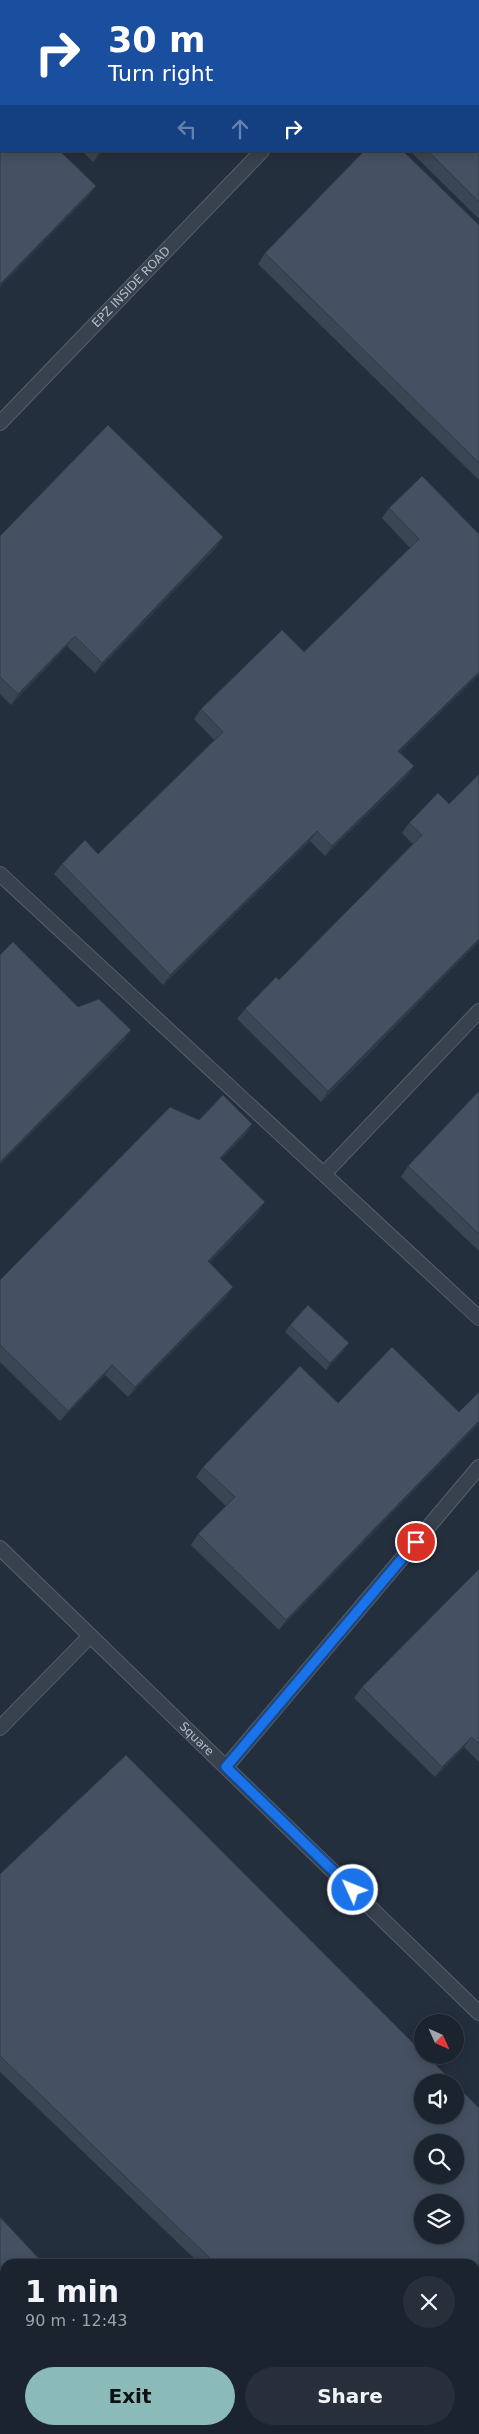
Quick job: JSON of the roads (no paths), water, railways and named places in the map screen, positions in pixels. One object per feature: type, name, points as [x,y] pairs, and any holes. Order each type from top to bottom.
[{"type":"lane","name":"EPZ INSIDE ROAD","points":[[0,423],[261,152]]},
{"type":"lane","points":[[0,874],[479,1318]]},
{"type":"lane","points":[[324,1174],[479,1011]]},
{"type":"lane","points":[[226,1767],[479,1467]]},
{"type":"lane","name":"Square","points":[[0,1548],[479,2013]]},
{"type":"lane","points":[[0,1728],[90,1636]]}]
